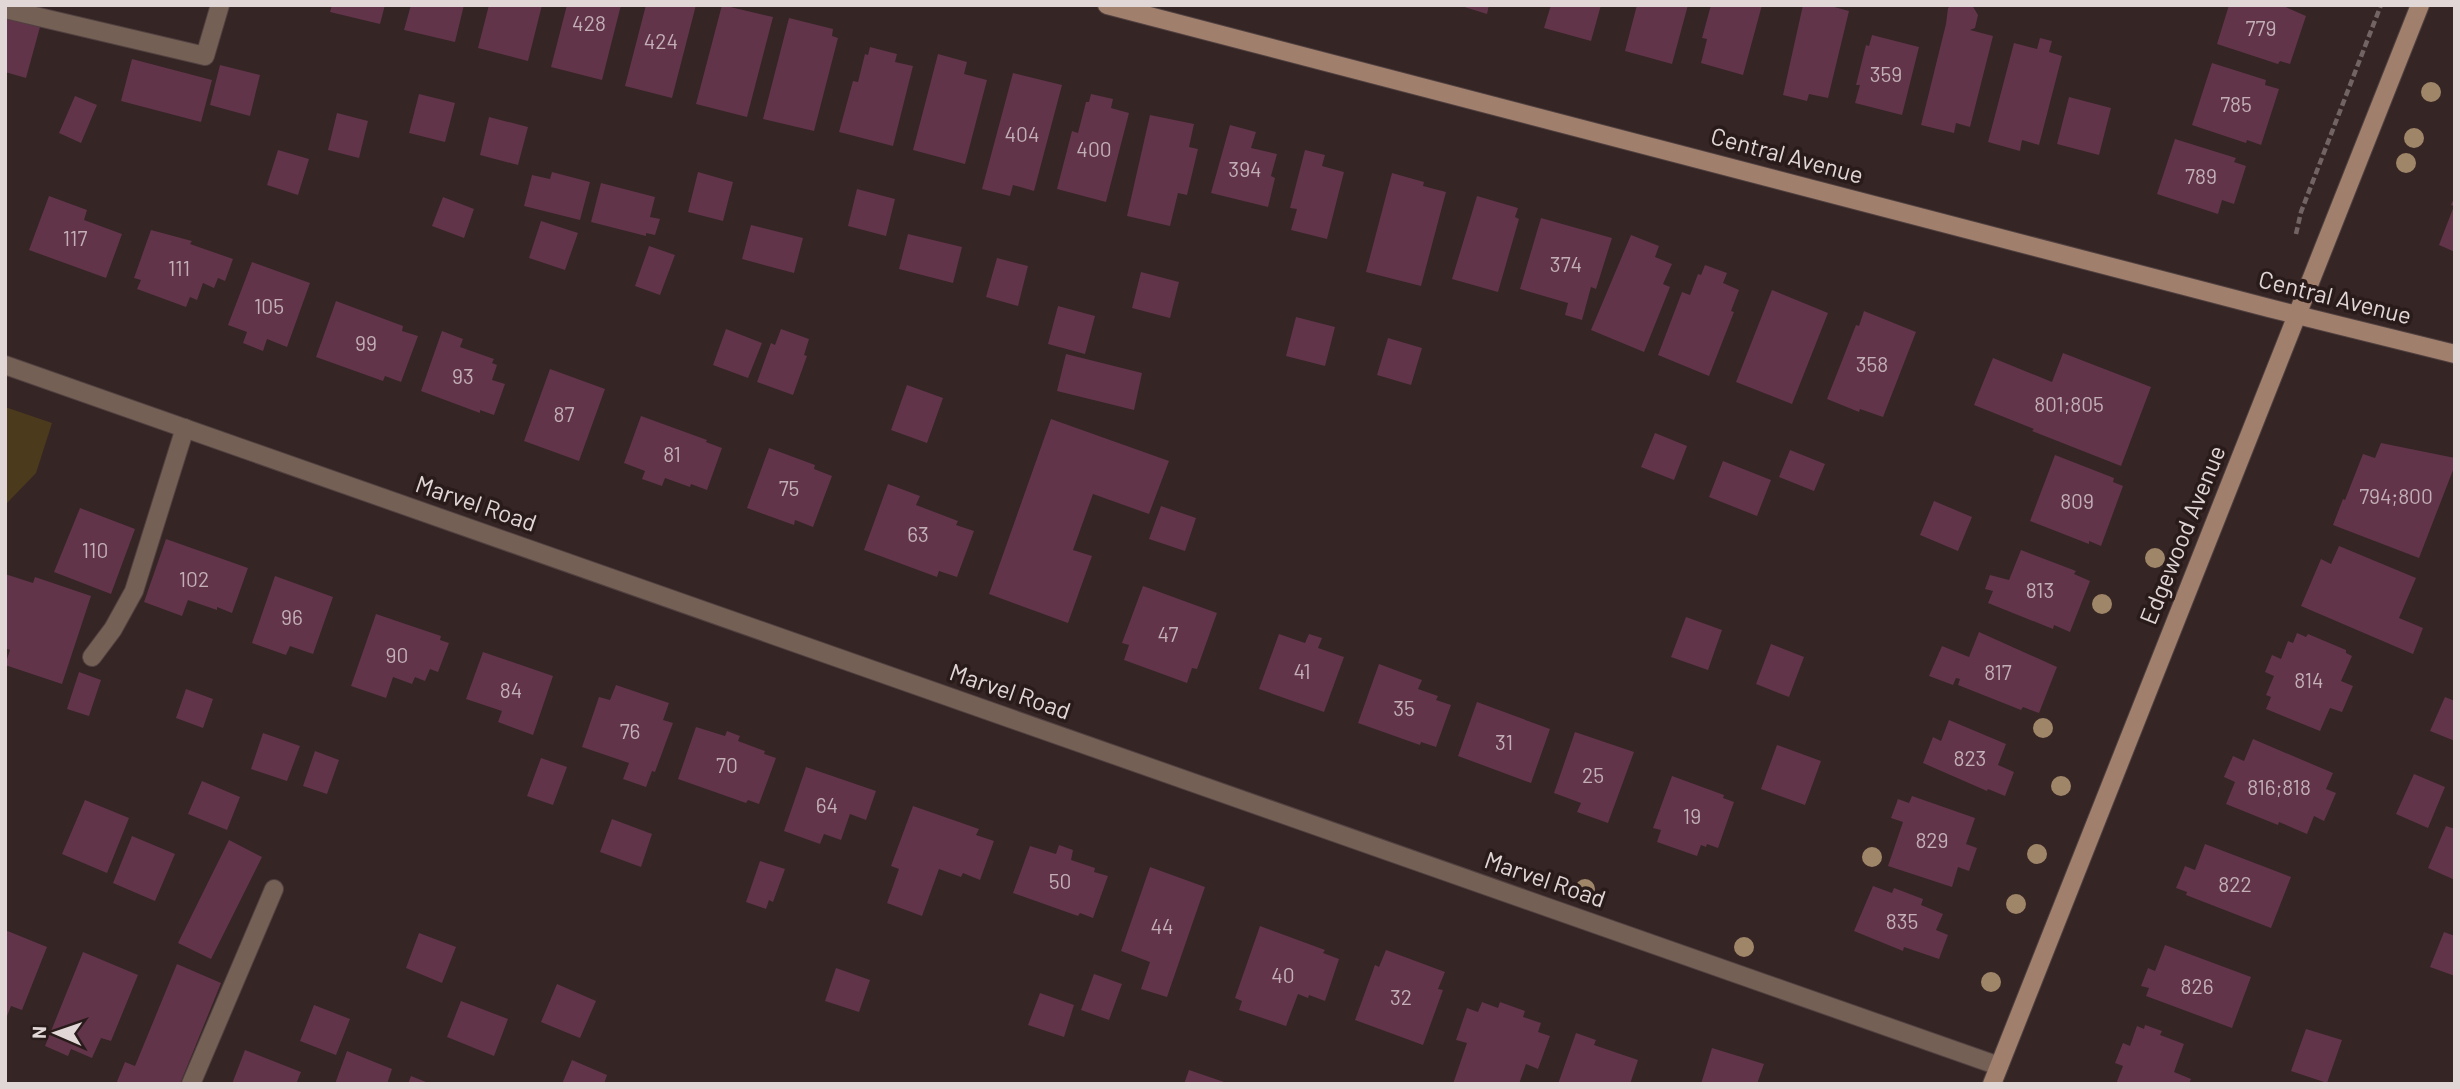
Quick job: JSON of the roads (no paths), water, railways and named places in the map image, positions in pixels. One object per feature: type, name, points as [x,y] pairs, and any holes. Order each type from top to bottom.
[{"type":"street","points":[[5,9],[205,56],[220,5]]},
{"type":"street","name":"Central Avenue","points":[[1107,5],[2455,354]]},
{"type":"street","name":"Edgewood Avenue","points":[[1992,1084],[2420,5]]},
{"type":"street","name":"Marvel Road","points":[[5,365],[1999,1066]]},
{"type":"street","points":[[92,657],[113,629],[134,591],[185,428]]},
{"type":"street","points":[[191,1084],[274,889]]}]
